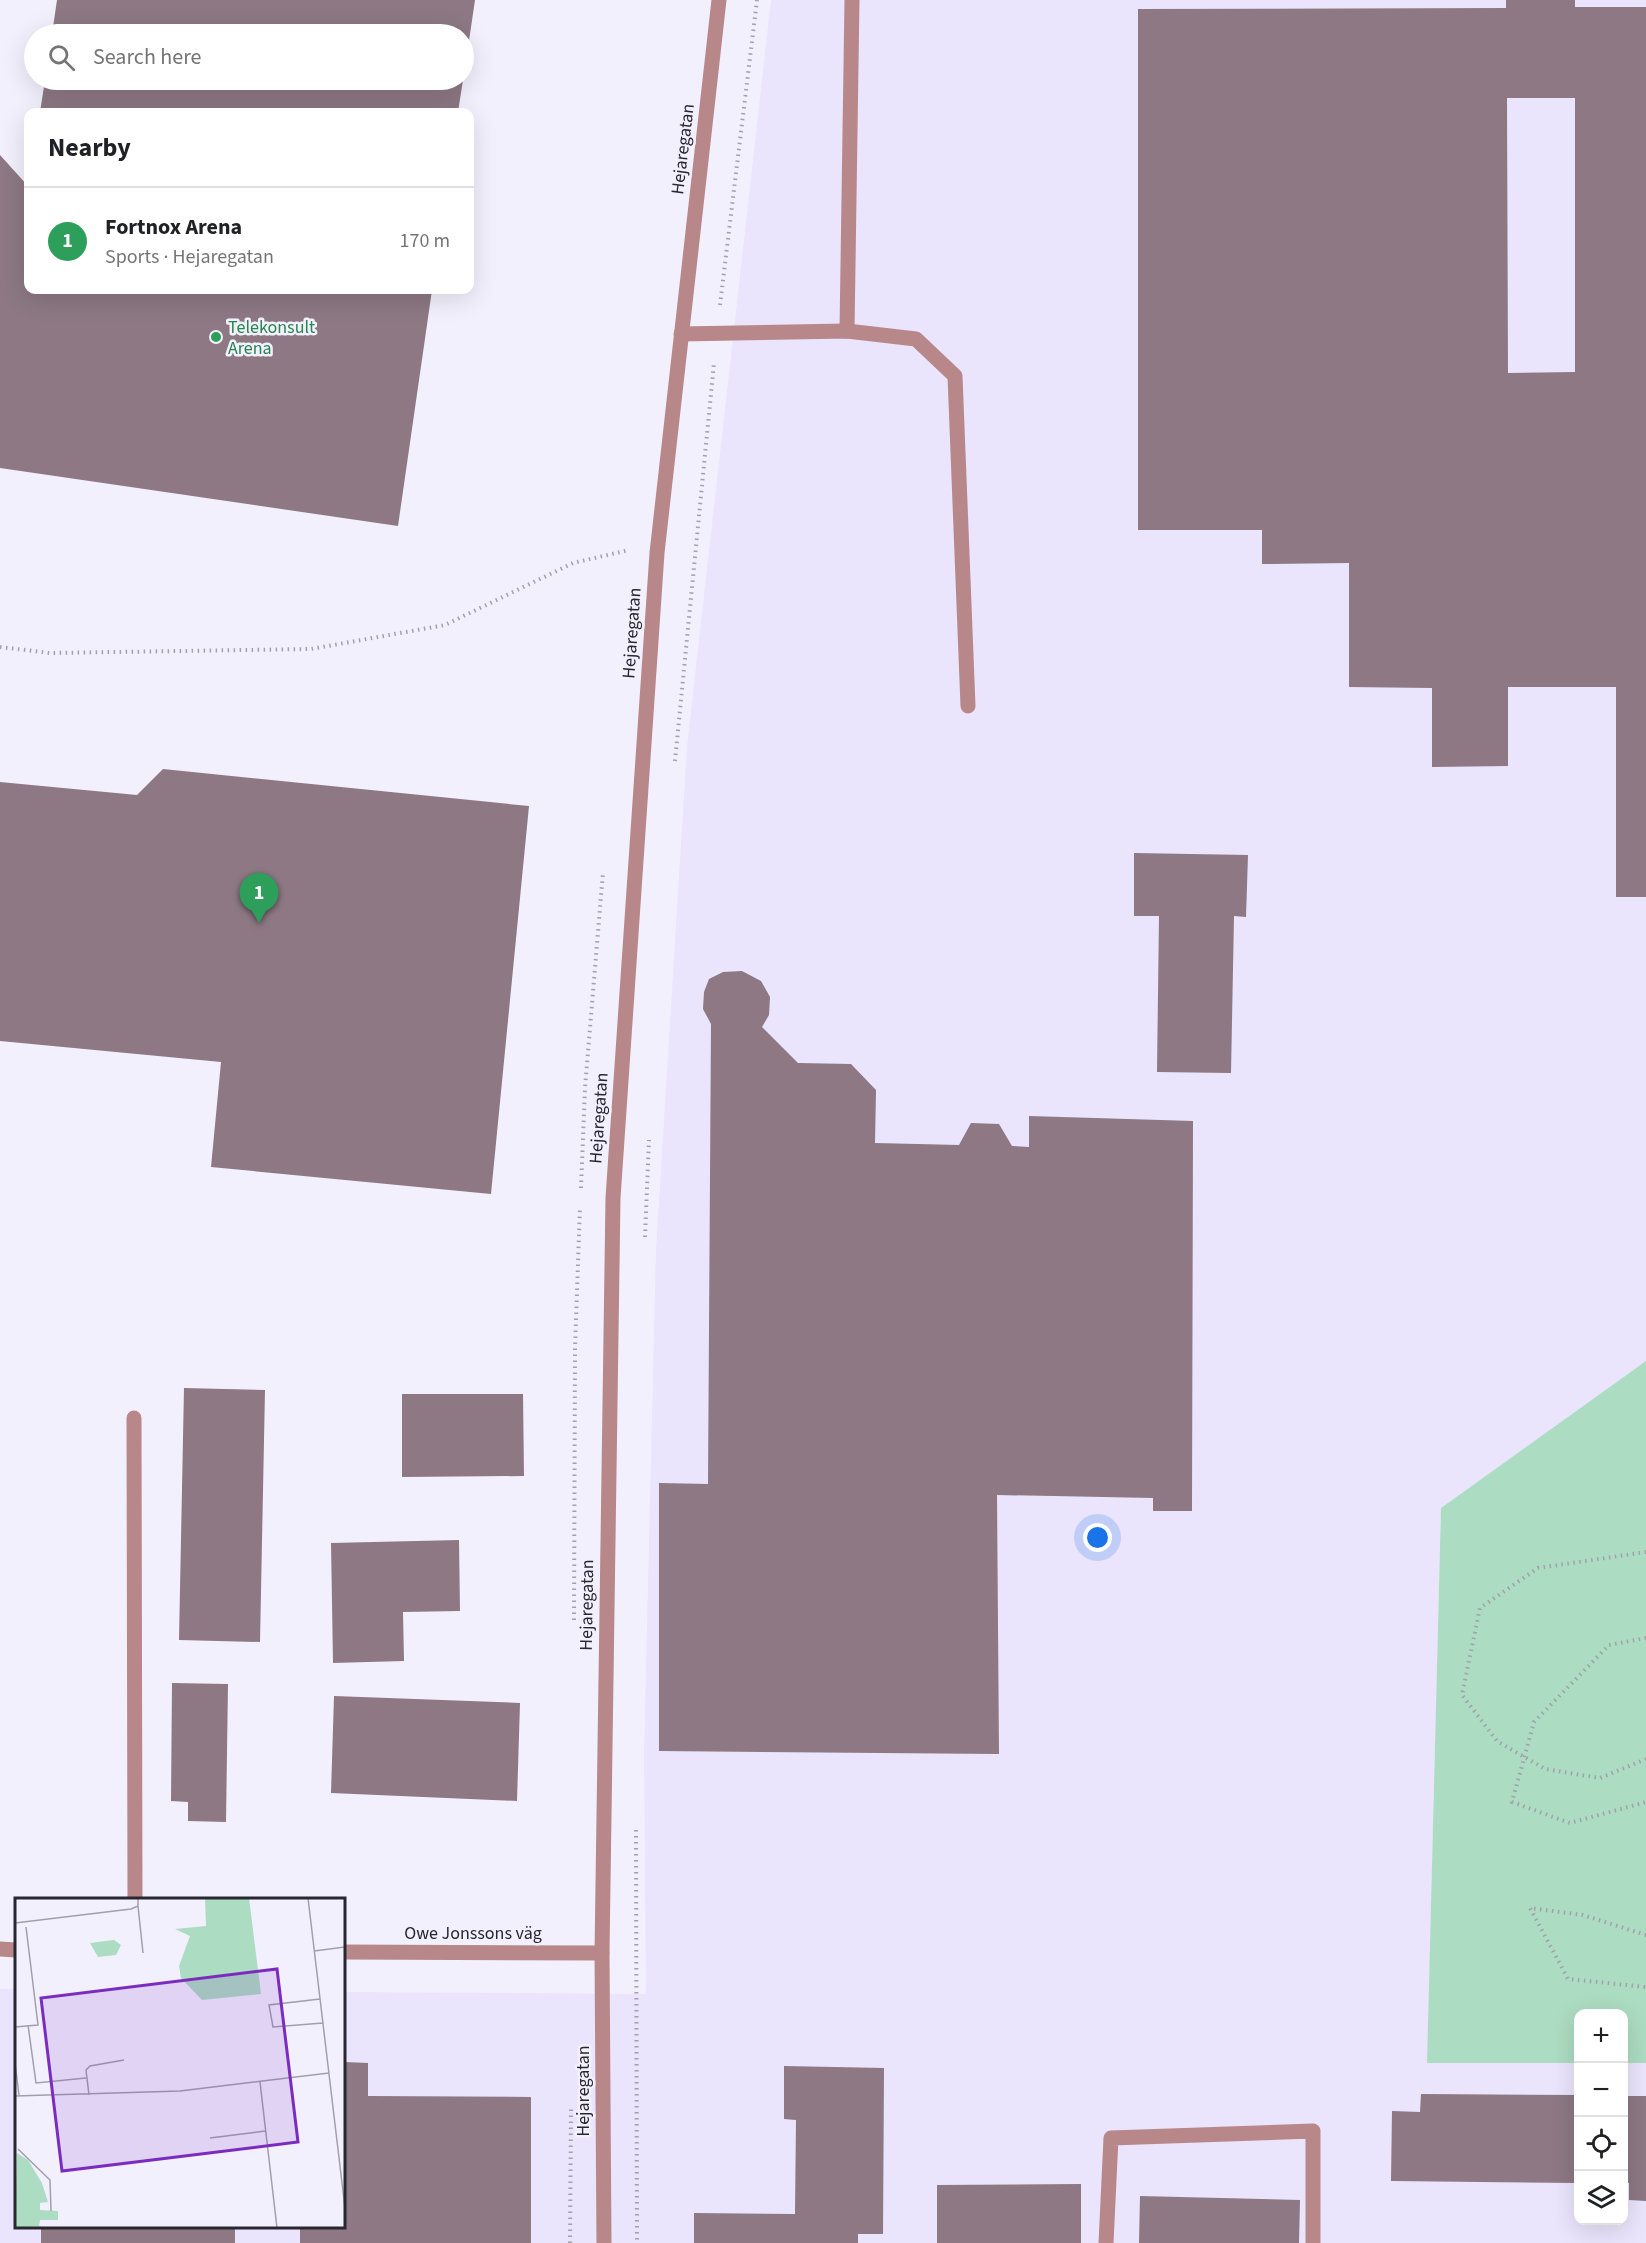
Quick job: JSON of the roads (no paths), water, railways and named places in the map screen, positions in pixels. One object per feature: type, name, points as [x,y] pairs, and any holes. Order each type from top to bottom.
[{"type":"street","name":"Hejaregatan","points":[[604,2243],[602,1953],[613,1198],[657,553],[720,0]]},
{"type":"street","points":[[847,331],[852,0]]},
{"type":"street","points":[[681,334],[847,331],[916,339],[955,376],[968,706]]},
{"type":"street","points":[[134,1418],[135,1898]]},
{"type":"street","points":[[0,1949],[15,1950]]},
{"type":"street","name":"Owe Jonssons väg","points":[[345,1952],[602,1953]]},
{"type":"street","points":[[1106,2243],[1111,2138],[1313,2131],[1313,2243]]},
{"type":"place","name":"Telekonsult Arena","points":[[216,337]]},
{"type":"place","name":"Fortnox Arena","points":[[259,923]]}]
